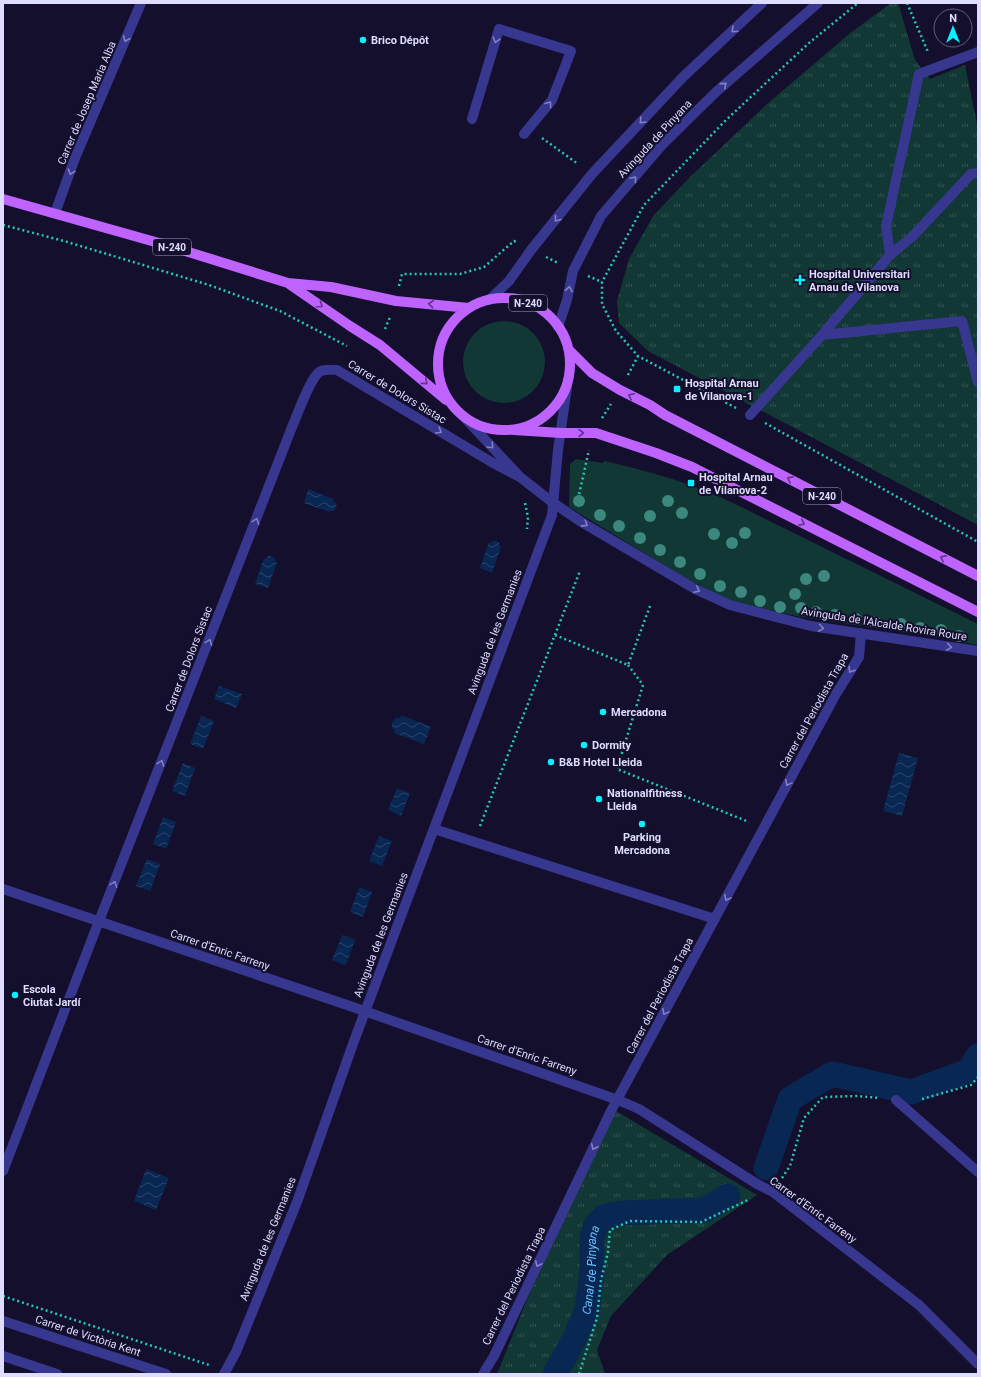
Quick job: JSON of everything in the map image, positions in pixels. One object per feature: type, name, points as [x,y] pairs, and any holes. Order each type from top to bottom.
[{"type":"main road","name":"N-240","points":[[3,199],[166,245],[288,283],[331,287],[396,301],[469,308]]},
{"type":"main road","name":"N-240","points":[[288,283],[380,345],[452,405],[464,417],[472,422],[488,429],[561,433],[596,433],[656,453],[692,467],[978,612]]},
{"type":"main road","name":"N-240","points":[[452,405],[440,383],[438,374],[438,357],[446,332],[456,319],[469,308],[489,300],[515,299],[532,304],[546,314],[558,327],[565,338],[569,350],[570,368],[567,387],[557,404],[534,424],[514,430]]},
{"type":"main road","name":"N-240","points":[[569,350],[592,373],[665,415],[978,576]]},
{"type":"street","name":"Carrer de Josep Maria Alba","points":[[55,213],[75,158],[141,3]]},
{"type":"street","name":"Avinguda de Pinyana","points":[[489,300],[509,281],[531,250],[592,174],[683,77],[762,3]]},
{"type":"street","name":"Avinguda de Pinyana","points":[[558,327],[567,300],[573,271],[601,216],[662,145],[711,97],[818,3]]},
{"type":"street","points":[[472,119],[499,29],[571,51],[552,100],[524,134]]},
{"type":"street","points":[[890,255],[886,226],[920,74],[978,52]]},
{"type":"street","points":[[750,415],[822,335],[890,255],[912,237],[972,174],[978,173]]},
{"type":"street","points":[[822,335],[962,321],[978,382]]},
{"type":"street","name":"Carrer de Dolors Sistac","points":[[3,1171],[292,427],[313,378],[320,371],[329,369],[337,370],[493,463],[520,477]]},
{"type":"street","name":"Avinguda de les Germanies","points":[[224,1374],[236,1352],[297,1202],[354,1041],[552,515],[558,450],[567,387]]},
{"type":"street","points":[[464,417],[520,477],[552,502]]},
{"type":"street","name":"Avinguda de l'Alcalde Rovira Roure","points":[[552,502],[583,523],[695,589],[730,605],[811,626],[978,651]]},
{"type":"street","name":"Carrer del Periodista Trapa","points":[[483,1374],[494,1356],[618,1100],[836,694],[859,658],[861,633]]},
{"type":"street","points":[[434,829],[715,920]]},
{"type":"street","name":"Carrer d'Enric Farreny","points":[[3,889],[365,1012],[618,1100],[639,1109],[757,1184],[773,1192],[920,1305],[978,1364]]},
{"type":"street","points":[[896,1100],[978,1172]]},
{"type":"street","name":"Carrer de Victòria Kent","points":[[3,1321],[166,1374]]},
{"type":"street","points":[[3,1356],[57,1374]]},
{"type":"path","points":[[858,3],[809,43],[726,120],[644,205],[602,282],[602,304],[616,331],[638,356],[750,415],[978,542]]},
{"type":"path","points":[[907,3],[934,68]]},
{"type":"path","points":[[524,134],[542,139],[592,174]]},
{"type":"path","points":[[474,842],[580,571]]},
{"type":"path","points":[[628,665],[650,606]]},
{"type":"path","points":[[555,634],[628,665],[643,685],[617,769],[750,822]]},
{"type":"path","points":[[580,1374],[597,1318],[601,1280],[608,1252],[610,1230],[630,1221],[701,1222],[757,1196],[773,1192],[790,1166],[804,1118],[823,1097],[858,1096],[915,1101],[971,1085],[978,1077]]},
{"type":"path","points":[[3,1296],[210,1365]]},
{"type":"green space","name":"Hospital Universitari Arnau de Vilanova","points":[[891,3],[898,3],[915,60],[930,79],[965,65],[978,129],[978,525],[648,351],[619,323],[617,301],[629,259],[653,216],[689,178],[766,105],[849,34]]},
{"type":"green space","points":[[504,321],[520,324],[533,333],[542,346],[545,362],[542,378],[533,391],[520,400],[504,403],[488,400],[475,391],[466,378],[463,362],[466,346],[475,333],[488,324]]},
{"type":"green space","points":[[576,459],[603,463],[604,461],[654,473],[701,489],[733,503],[978,624],[978,645],[801,617],[732,602],[685,578],[569,507],[570,464]]},
{"type":"green space","points":[[616,1111],[757,1195],[667,1255],[611,1316],[597,1350],[605,1374],[497,1374],[570,1193]]},
{"type":"water","points":[[308,489],[333,499],[337,506],[334,511],[329,512],[304,503]]},
{"type":"water","points":[[497,541],[501,547],[492,573],[480,568],[489,542],[490,543]]},
{"type":"water","points":[[268,556],[275,558],[275,562],[277,562],[268,588],[255,584],[264,558],[266,559]]},
{"type":"water","points":[[219,686],[242,694],[236,708],[214,699]]},
{"type":"water","points":[[401,715],[431,727],[424,744],[394,733],[395,730],[392,728],[392,723],[396,718],[400,718]]},
{"type":"water","points":[[201,716],[214,721],[203,749],[190,744]]},
{"type":"water","points":[[899,753],[918,758],[902,816],[883,811]]},
{"type":"water","points":[[183,763],[195,768],[185,796],[172,791]]},
{"type":"water","points":[[397,788],[410,793],[401,816],[388,810]]},
{"type":"water","points":[[163,817],[176,822],[166,849],[153,844]]},
{"type":"water","points":[[379,836],[392,841],[382,866],[369,861]]},
{"type":"water","points":[[147,859],[160,864],[150,891],[136,886]]},
{"type":"water","points":[[359,887],[372,892],[363,917],[350,912]]},
{"type":"water","points":[[342,935],[355,940],[346,965],[332,960]]},
{"type":"water","points":[[146,1169],[169,1178],[156,1210],[134,1201]]},
{"type":"waterway","name":"Canal de Pinyana","points":[[766,1168],[790,1099],[832,1074],[911,1092],[969,1071],[978,1056]]},
{"type":"waterway","name":"Canal de Pinyana","points":[[555,1374],[575,1338],[587,1310],[592,1273],[592,1238],[596,1225],[605,1216],[623,1213],[705,1210],[728,1196]]},
{"type":"place","name":"Brico Dépôt","points":[[363,40]]},
{"type":"place","name":"Hospital Universitari Arnau de Vilanova","points":[[800,280]]},
{"type":"place","name":"Hospital Arnau de Vilanova-1","points":[[677,389]]},
{"type":"place","name":"Hospital Arnau de Vilanova-2","points":[[691,483]]},
{"type":"place","name":"Mercadona","points":[[603,712]]},
{"type":"place","name":"Dormity","points":[[584,745]]},
{"type":"place","name":"B&B Hotel Lleida","points":[[551,762]]},
{"type":"place","name":"Nationalfitness Lleida","points":[[599,799]]},
{"type":"place","name":"Parking Mercadona","points":[[642,824]]},
{"type":"place","name":"Escola Ciutat Jardí","points":[[15,995]]}]
